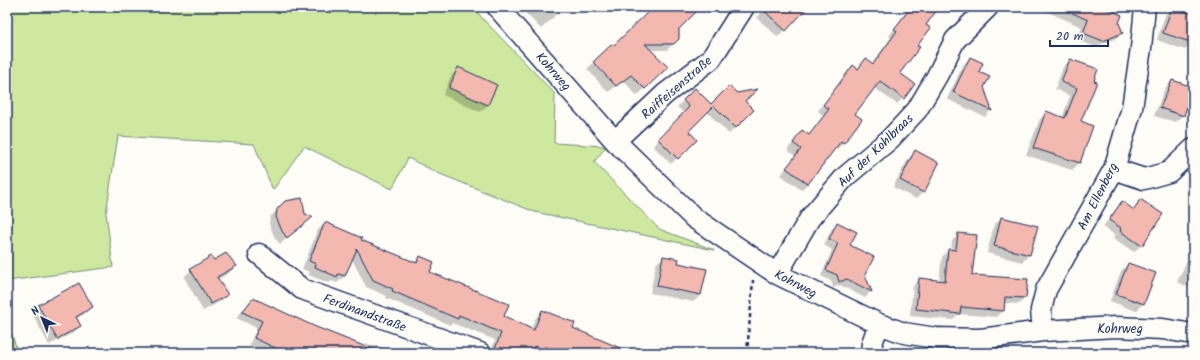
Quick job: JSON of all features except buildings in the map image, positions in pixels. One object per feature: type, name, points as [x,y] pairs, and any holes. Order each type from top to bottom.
[{"type":"street","name":"Kohrweg","points":[[497,7],[615,141],[694,218],[754,260],[777,274],[879,324],[904,333],[936,338],[980,339],[1042,331],[1116,327],[1163,329],[1193,334]]},
{"type":"street","name":"Raiffeisenstraße","points":[[615,141],[665,94],[711,59],[744,7]]},
{"type":"street","name":"Auf der Kohlbraas","points":[[777,274],[810,218],[845,177],[890,139],[917,110],[937,76],[955,40],[988,7]]},
{"type":"street","name":"Am Ellenberg","points":[[1042,331],[1041,310],[1046,290],[1114,169],[1132,108],[1141,48],[1145,7]]},
{"type":"street","points":[[1114,169],[1144,179],[1169,172],[1193,149]]},
{"type":"street","name":"Ferdinandstraße","points":[[259,254],[302,289],[480,353]]},
{"type":"street","points":[[871,353],[872,343],[879,324]]},
{"type":"path","points":[[746,353],[754,260]]},
{"type":"green space","points":[[7,7],[473,7],[555,94],[554,143],[603,146],[605,148],[594,162],[659,229],[714,250],[535,212],[440,174],[408,158],[392,189],[304,146],[273,190],[254,144],[118,136],[106,213],[113,267],[7,281]]},
{"type":"green space","points":[[7,320],[18,353],[7,353]]}]
